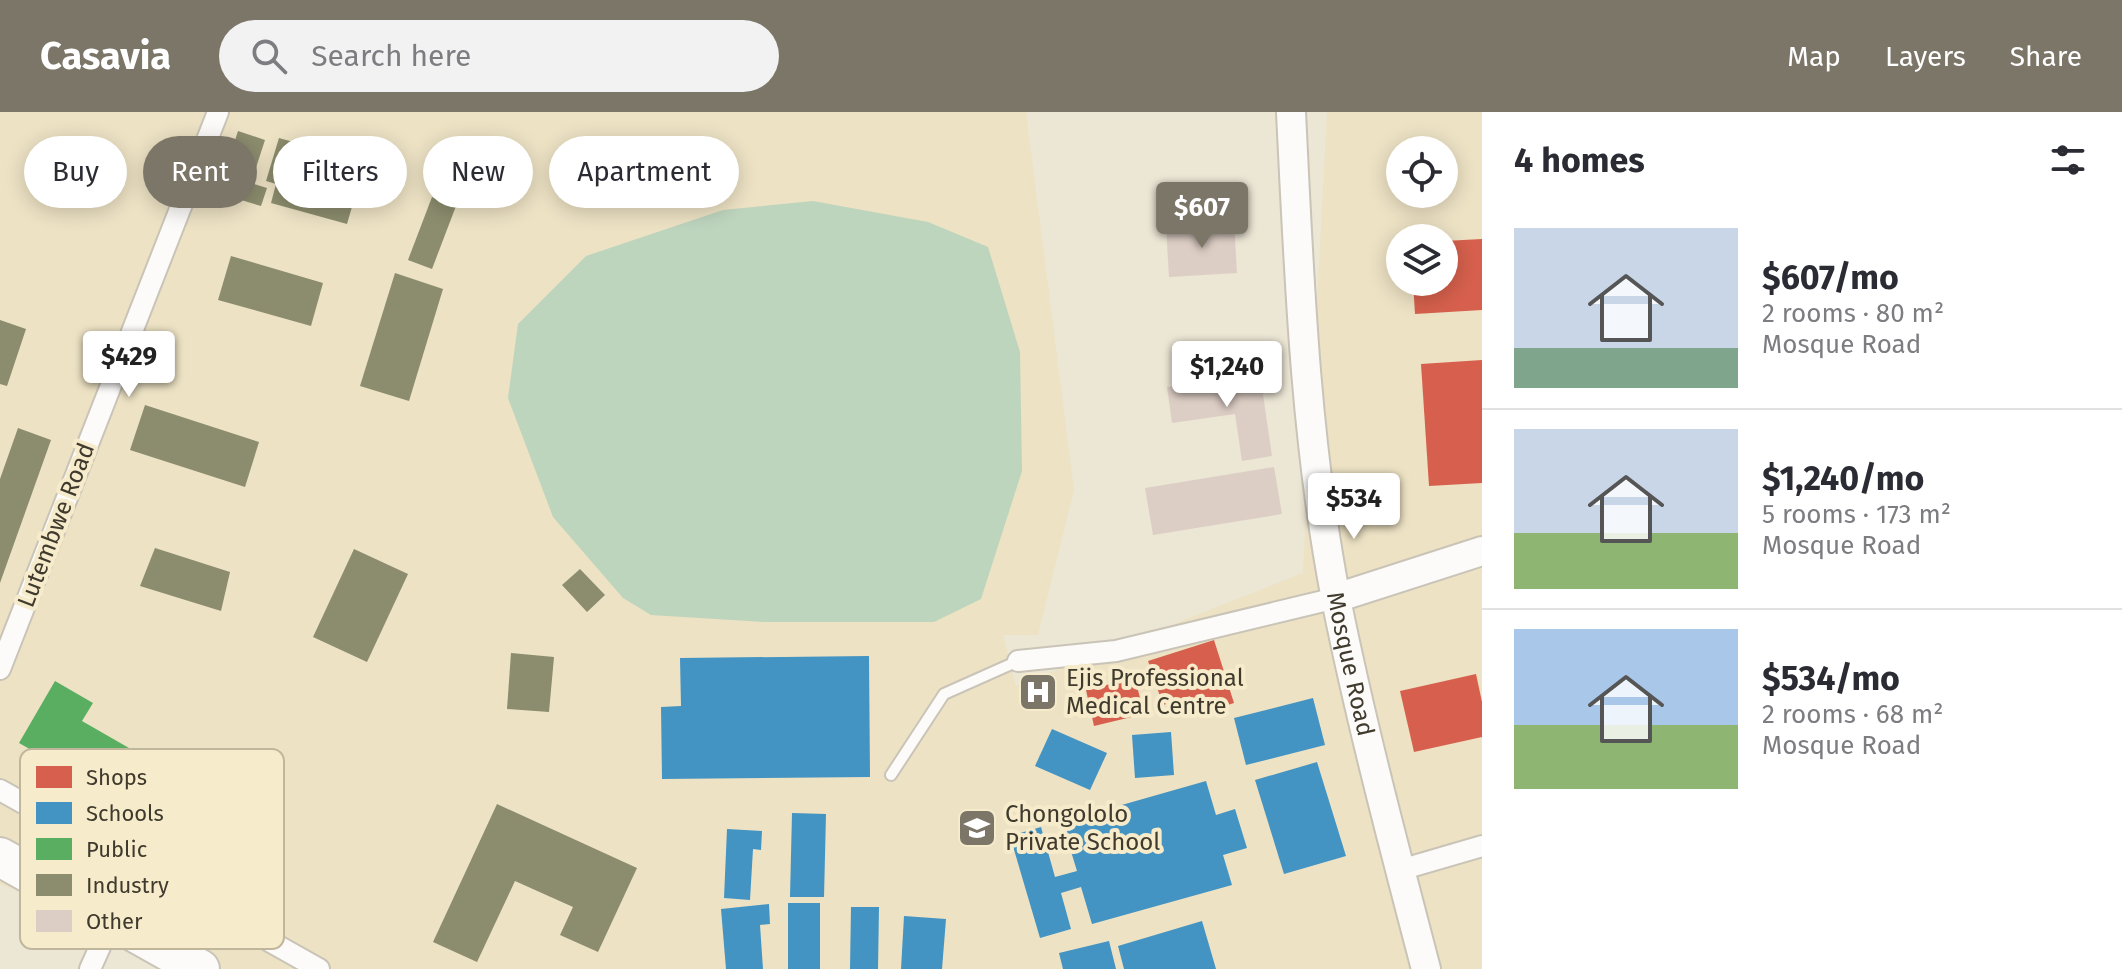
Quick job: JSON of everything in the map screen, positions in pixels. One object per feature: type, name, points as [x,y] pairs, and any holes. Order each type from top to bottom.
[{"type":"highway","points":[[0,857],[20,868]]},
{"type":"highway","points":[[166,949],[200,969]]},
{"type":"street","name":"Lutembwe Road","points":[[0,669],[218,112]]},
{"type":"street","name":"Mosque Road","points":[[1291,112],[1301,312],[1312,442],[1336,598],[1426,969]]},
{"type":"street","points":[[1018,661],[1116,651],[1336,598],[1482,551]]},
{"type":"street","points":[[0,790],[20,801]]},
{"type":"street","points":[[1400,870],[1482,846]]},
{"type":"street","points":[[90,969],[99,949]]},
{"type":"street","points":[[283,949],[319,969]]},
{"type":"lane","points":[[891,775],[944,694],[1018,661]]},
{"type":"shaded area","points":[[0,112],[1026,112],[1074,490],[1038,635],[1003,635],[1016,686],[1303,573],[1327,112],[1482,112],[1482,969],[177,969],[143,949],[284,949],[284,749],[20,749],[20,892],[0,884]]},
{"type":"green space","points":[[813,201],[928,222],[988,247],[1020,352],[1022,471],[981,599],[934,622],[766,622],[651,615],[623,598],[553,517],[508,398],[518,324],[586,256],[723,210]]},
{"type":"building: Shops","points":[[1482,239],[1482,310],[1415,314],[1414,296],[1458,296],[1458,240]]},
{"type":"building: Shops","points":[[1482,360],[1482,483],[1429,486],[1421,364]]},
{"type":"building: Shops","points":[[1214,640],[1234,703],[1196,715],[1190,696],[1163,705],[1148,661]]},
{"type":"building: Shops","points":[[1476,674],[1482,702],[1482,737],[1414,752],[1400,691]]},
{"type":"building: Shops","points":[[1135,678],[1144,714],[1094,726],[1086,690]]},
{"type":"building: Schools","points":[[869,656],[870,777],[662,779],[661,707],[681,706],[680,658]]},
{"type":"building: Schools","points":[[1313,698],[1325,745],[1246,765],[1234,718]]},
{"type":"building: Schools","points":[[1052,729],[1107,753],[1090,790],[1035,766]]},
{"type":"building: Schools","points":[[1171,732],[1174,775],[1135,778],[1132,735]]},
{"type":"building: Schools","points":[[1317,762],[1346,856],[1284,874],[1255,780]]},
{"type":"building: Schools","points":[[1206,781],[1216,815],[1235,809],[1247,848],[1223,855],[1232,885],[1092,924],[1081,887],[1061,893],[1071,929],[1040,938],[1010,836],[1041,827],[1055,877],[1077,871],[1062,822]]},
{"type":"building: Schools","points":[[792,813],[826,814],[824,897],[790,897]]},
{"type":"building: Schools","points":[[727,829],[762,831],[761,850],[753,849],[750,900],[724,898]]},
{"type":"building: Schools","points":[[788,903],[820,903],[820,969],[788,969]]},
{"type":"building: Schools","points":[[769,904],[770,924],[760,925],[763,969],[726,969],[721,909]]},
{"type":"building: Schools","points":[[851,907],[879,907],[878,969],[850,969]]},
{"type":"building: Schools","points":[[904,916],[946,919],[942,969],[901,969]]},
{"type":"building: Schools","points":[[1202,921],[1216,969],[1124,969],[1118,946]]},
{"type":"building: Schools","points":[[1109,941],[1116,969],[1063,969],[1059,953]]},
{"type":"building: Public","points":[[55,681],[93,703],[82,721],[131,749],[30,749],[19,743]]},
{"type":"building: Industry","points":[[238,131],[253,136],[236,136]]},
{"type":"building: Industry","points":[[257,137],[265,140],[257,165]]},
{"type":"building: Industry","points":[[273,158],[273,183],[266,181]]},
{"type":"building: Industry","points":[[257,185],[267,188],[261,206],[257,205]]},
{"type":"building: Industry","points":[[289,208],[352,208],[347,224]]},
{"type":"building: Industry","points":[[428,208],[455,208],[432,269],[408,260]]},
{"type":"building: Industry","points":[[231,256],[323,283],[311,326],[218,300]]},
{"type":"building: Industry","points":[[395,273],[443,289],[409,401],[360,386]]},
{"type":"building: Industry","points":[[0,320],[26,329],[7,386],[0,384]]},
{"type":"building: Industry","points":[[145,405],[259,442],[245,487],[130,450]]},
{"type":"building: Industry","points":[[18,428],[51,440],[0,583],[0,479]]},
{"type":"building: Industry","points":[[155,548],[230,572],[221,611],[140,586]]},
{"type":"building: Industry","points":[[354,549],[408,574],[367,662],[313,637]]},
{"type":"building: Industry","points":[[580,569],[605,595],[587,612],[562,585]]},
{"type":"building: Industry","points":[[511,653],[554,657],[549,712],[507,709]]},
{"type":"building: Industry","points":[[497,804],[637,868],[598,952],[560,935],[573,907],[515,881],[477,962],[433,942]]},
{"type":"building: Other","points":[[1234,222],[1237,273],[1169,277],[1166,226]]},
{"type":"building: Other","points":[[1260,374],[1272,456],[1242,461],[1235,414],[1172,423],[1167,387]]},
{"type":"building: Other","points":[[1274,467],[1282,514],[1153,535],[1145,488]]},
{"type":"place","name":"Ejis Professional Medical Centre","points":[[1038,692]]},
{"type":"place","name":"Chongololo Private School","points":[[977,828]]}]
